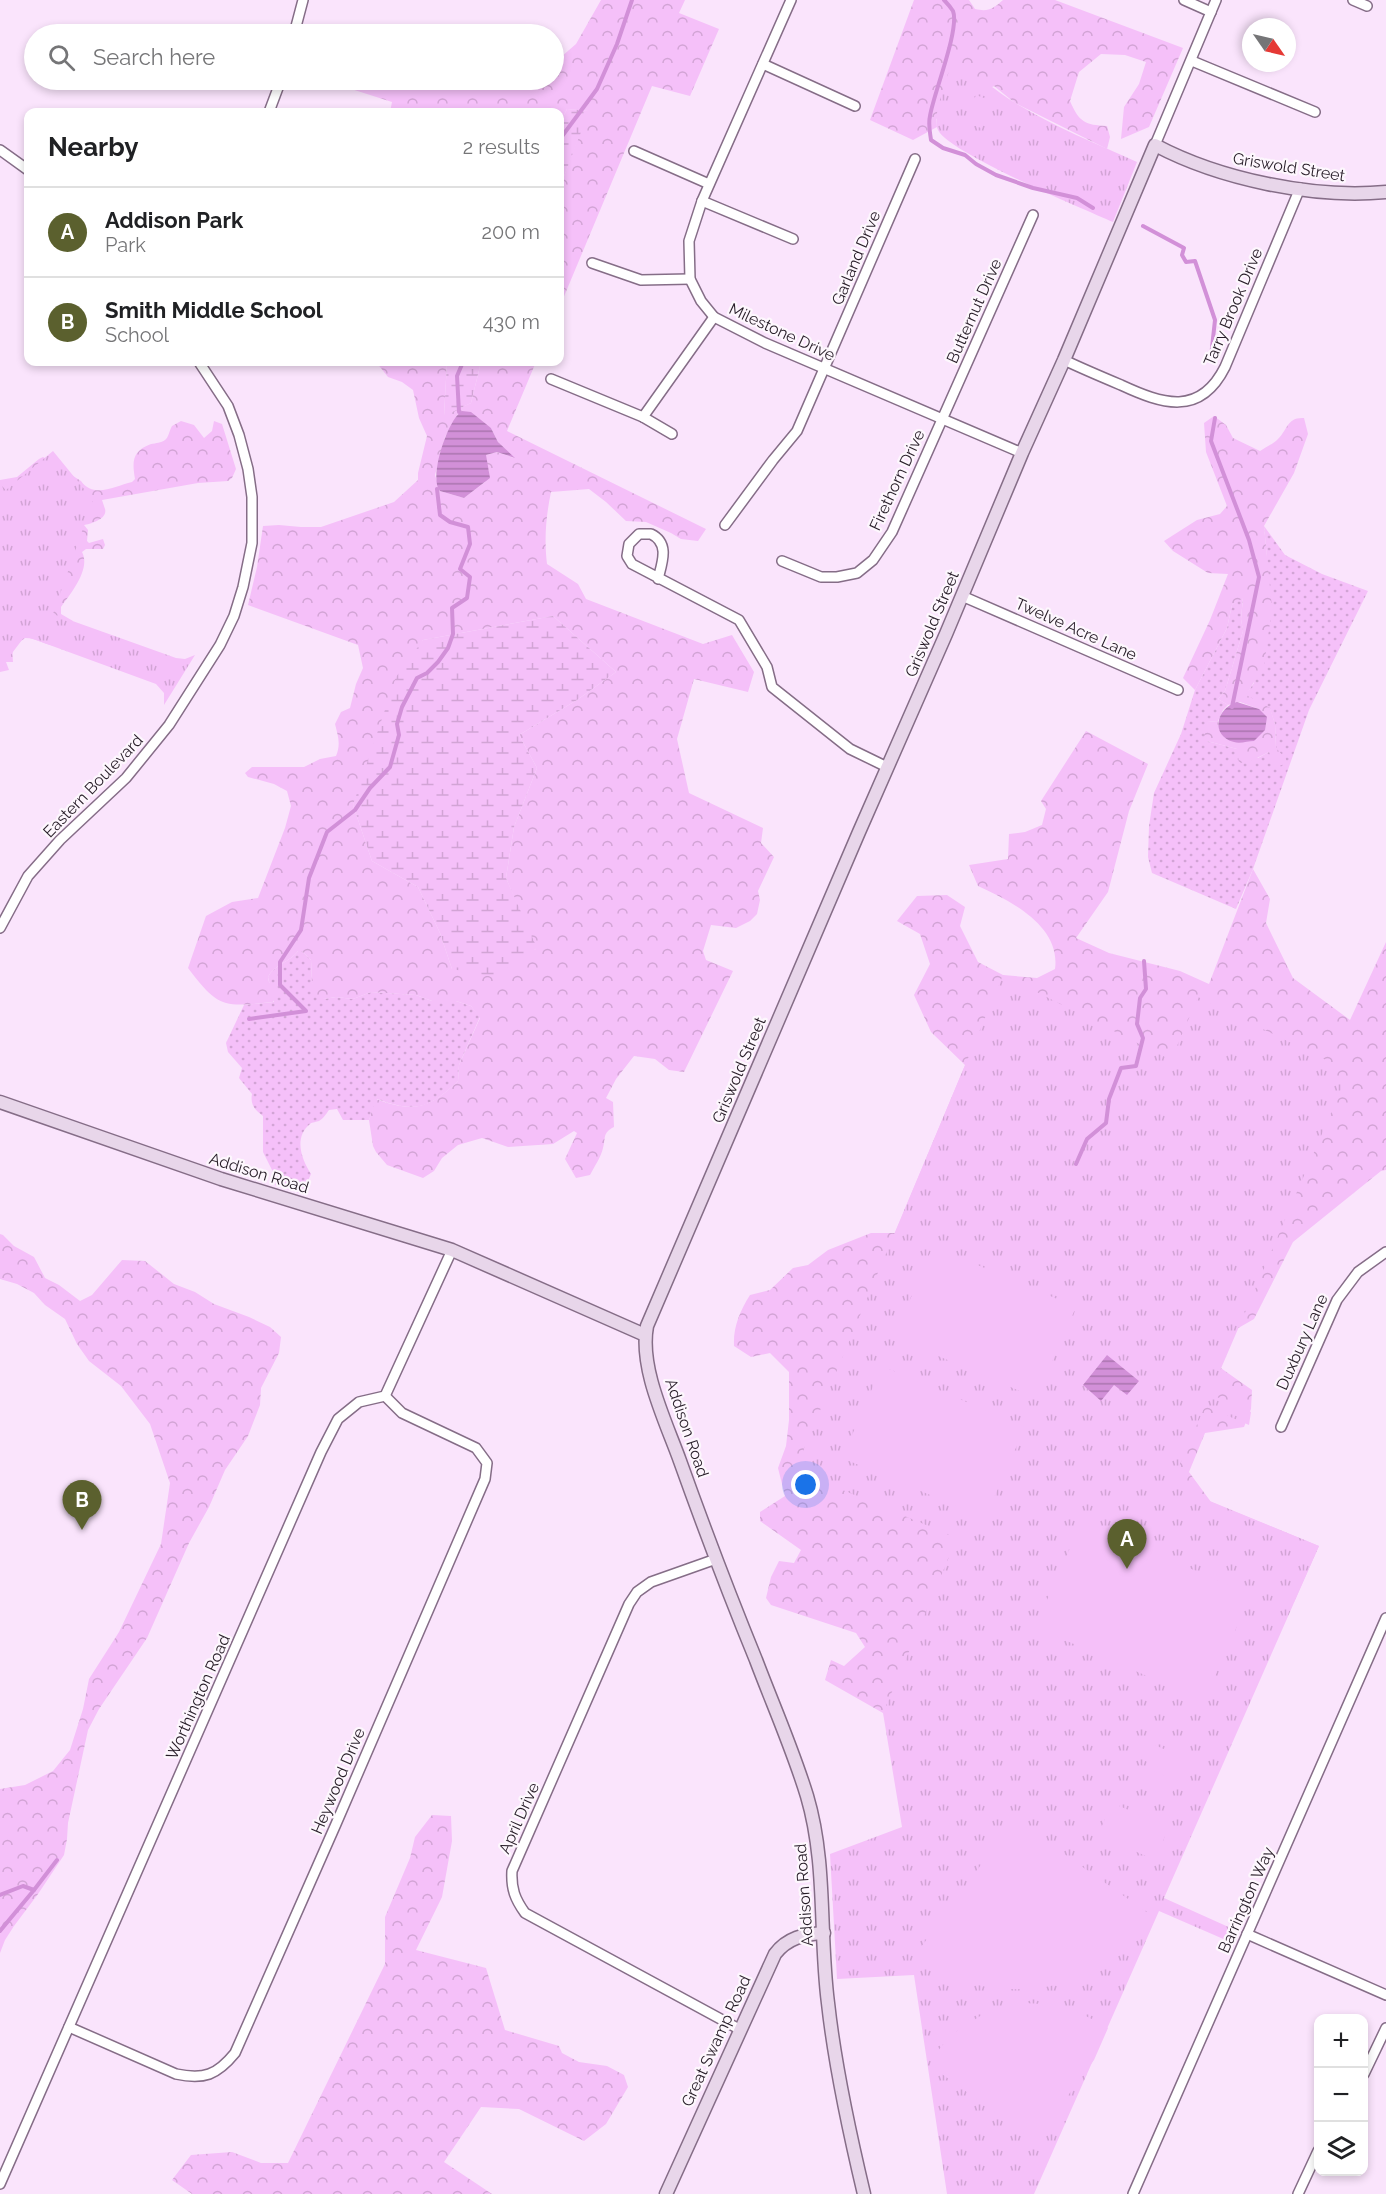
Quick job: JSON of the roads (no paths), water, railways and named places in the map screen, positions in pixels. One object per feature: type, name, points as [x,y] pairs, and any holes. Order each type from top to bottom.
[{"type":"main road","name":"Griswold Street","points":[[645,1335],[663,1286],[1155,145],[1228,175],[1342,193],[1386,192]]},
{"type":"main road","name":"Addison Road","points":[[0,1102],[221,1179],[452,1250],[645,1335],[645,1348],[651,1377],[716,1559],[807,1796],[816,1833],[827,2002],[850,2134],[864,2194]]},
{"type":"main road","name":"Great Swamp Road","points":[[666,2194],[779,1948],[795,1937],[824,1933]]},
{"type":"street","points":[[297,24],[303,0]]},
{"type":"street","name":"Milestone Drive","points":[[791,0],[709,184],[689,241],[690,279],[701,301],[714,317],[765,343],[1022,453]]},
{"type":"street","points":[[1184,0],[1211,12]]},
{"type":"street","points":[[1155,145],[1216,0]]},
{"type":"street","points":[[1353,0],[1367,6]]},
{"type":"street","points":[[1192,61],[1315,112]]},
{"type":"street","points":[[763,64],[855,106]]},
{"type":"street","points":[[270,108],[277,90]]},
{"type":"street","points":[[0,150],[24,167]]},
{"type":"street","points":[[634,152],[709,184]]},
{"type":"street","name":"Garland Drive","points":[[725,525],[772,460],[797,431],[915,159]]},
{"type":"street","name":"Tarry Brook Drive","points":[[1064,360],[1154,400],[1183,402],[1201,396],[1215,384],[1225,367],[1300,188]]},
{"type":"street","points":[[702,201],[793,239]]},
{"type":"street","name":"Butternut Drive","points":[[942,419],[1033,215]]},
{"type":"street","points":[[592,263],[641,280],[690,279]]},
{"type":"street","points":[[643,417],[714,317]]},
{"type":"street","name":"Eastern Boulevard","points":[[0,928],[28,876],[60,840],[126,778],[170,725],[220,645],[234,616],[252,543],[252,497],[248,469],[239,435],[228,406],[203,366]]},
{"type":"street","points":[[551,379],[643,417],[672,434]]},
{"type":"street","name":"Firethorn Drive","points":[[782,561],[821,577],[837,577],[856,573],[873,560],[891,532],[942,419]]},
{"type":"street","points":[[658,579],[664,552],[662,543],[651,534],[639,534],[629,544],[627,552],[629,561],[635,567],[658,579],[739,620],[767,667],[772,687],[850,749],[887,767]]},
{"type":"street","name":"Twelve Acre Lane","points":[[962,596],[1178,690]]},
{"type":"street","points":[[385,1396],[452,1250]]},
{"type":"street","name":"Duxbury Lane","points":[[1281,1427],[1343,1290],[1358,1272],[1386,1252]]},
{"type":"street","name":"Worthington Road","points":[[0,2184],[321,1452],[338,1419],[359,1402],[385,1396]]},
{"type":"street","name":"Heywood Drive","points":[[69,2027],[176,2074],[194,2078],[224,2067],[235,2053],[485,1479],[487,1462],[476,1448],[402,1413],[385,1396]]},
{"type":"street","name":"April Drive","points":[[716,1559],[651,1582],[637,1592],[629,1604],[512,1871],[512,1886],[516,1900],[525,1913],[740,2029]]},
{"type":"street","name":"Barrington Way","points":[[1133,2194],[1386,1618]]},
{"type":"street","points":[[1247,1934],[1386,1995]]},
{"type":"street","points":[[1367,2068],[1386,2028]]},
{"type":"street","points":[[1298,2194],[1314,2160]]},
{"type":"waterway","points":[[564,134],[597,89],[617,44],[632,0]]},
{"type":"waterway","points":[[944,0],[953,11],[953,32],[932,106],[929,125],[931,140],[943,148],[965,155],[996,175],[1033,188],[1077,198],[1093,208]]},
{"type":"waterway","points":[[1143,226],[1184,248],[1182,255],[1186,262],[1195,261],[1215,320],[1211,357]]},
{"type":"waterway","points":[[459,412],[457,376],[461,366]]},
{"type":"waterway","points":[[1215,418],[1211,441],[1249,540],[1259,577],[1232,707]]},
{"type":"waterway","points":[[249,1019],[306,1011],[280,985],[280,962],[301,930],[309,878],[327,832],[355,810],[370,788],[390,767],[399,735],[397,724],[402,707],[417,678],[427,673],[448,648],[453,634],[452,608],[467,598],[470,577],[460,569],[470,544],[468,527],[450,522],[440,515],[437,489]]},
{"type":"waterway","points":[[1076,1164],[1087,1139],[1106,1123],[1109,1099],[1121,1068],[1136,1066],[1143,1038],[1137,1024],[1140,998],[1146,989],[1144,961]]},
{"type":"waterway","points":[[0,1895],[23,1886],[34,1890],[57,1860]]},
{"type":"waterway","points":[[0,1931],[34,1890]]},
{"type":"place","name":"Smith Middle School","points":[[82,1530]]},
{"type":"place","name":"Addison Park","points":[[1127,1569]]}]
